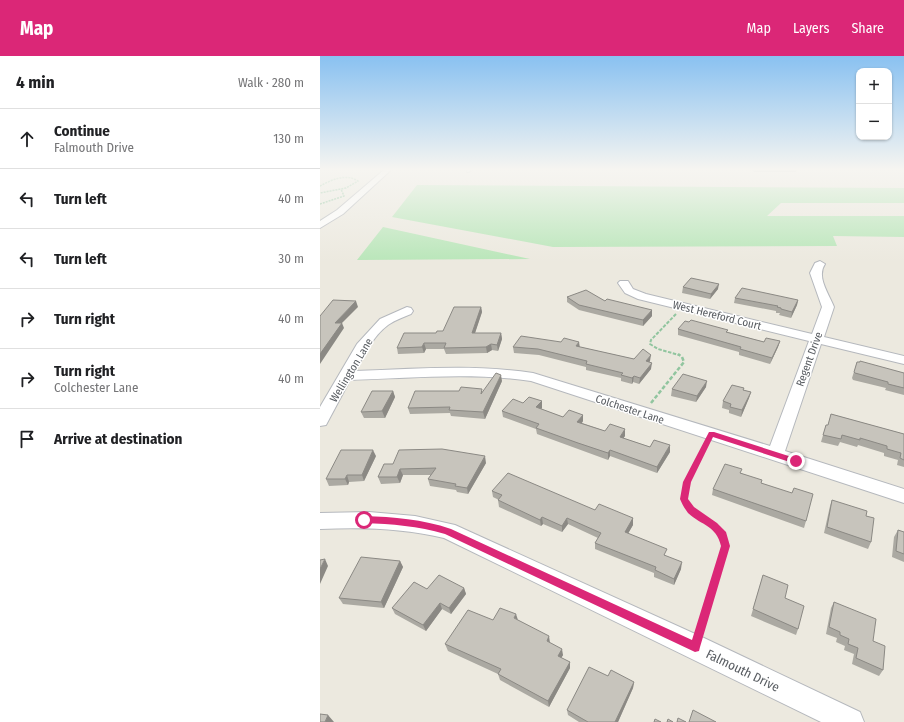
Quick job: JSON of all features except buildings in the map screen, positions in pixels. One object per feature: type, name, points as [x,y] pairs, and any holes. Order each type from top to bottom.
[{"type":"street","points":[[320,225],[340,212],[353,200]]},
{"type":"street","name":"Regent Drive","points":[[775,455],[828,307],[825,296],[815,275],[815,270],[820,264]]},
{"type":"street","name":"West Hereford Court","points":[[624,283],[629,291],[642,297],[904,360]]},
{"type":"street","name":"Wellington Lane","points":[[320,422],[362,347],[384,322],[407,311]]},
{"type":"street","name":"Colchester Lane","points":[[347,376],[477,371],[533,377],[904,496]]},
{"type":"street","name":"Falmouth Drive","points":[[320,521],[385,520],[423,524],[448,532],[695,647],[850,722]]},
{"type":"path","points":[[320,204],[332,200]]},
{"type":"path","points":[[644,413],[684,362],[683,358],[679,354],[653,348],[650,344],[651,340],[682,307]]},
{"type":"path","points":[[695,647],[725,546],[722,534],[714,526],[691,510],[684,499],[687,482],[711,434]]},
{"type":"green space","points":[[405,200],[904,200],[904,203],[781,203],[767,216],[904,216],[904,237],[833,236],[837,246],[553,247],[392,217]]},
{"type":"green space","points":[[383,227],[530,259],[357,260]]},
{"type":"route","points":[[364,520],[402,521],[423,524],[448,532],[695,647],[725,546],[722,534],[714,526],[691,510],[684,499],[687,482],[711,434],[796,461]]}]
